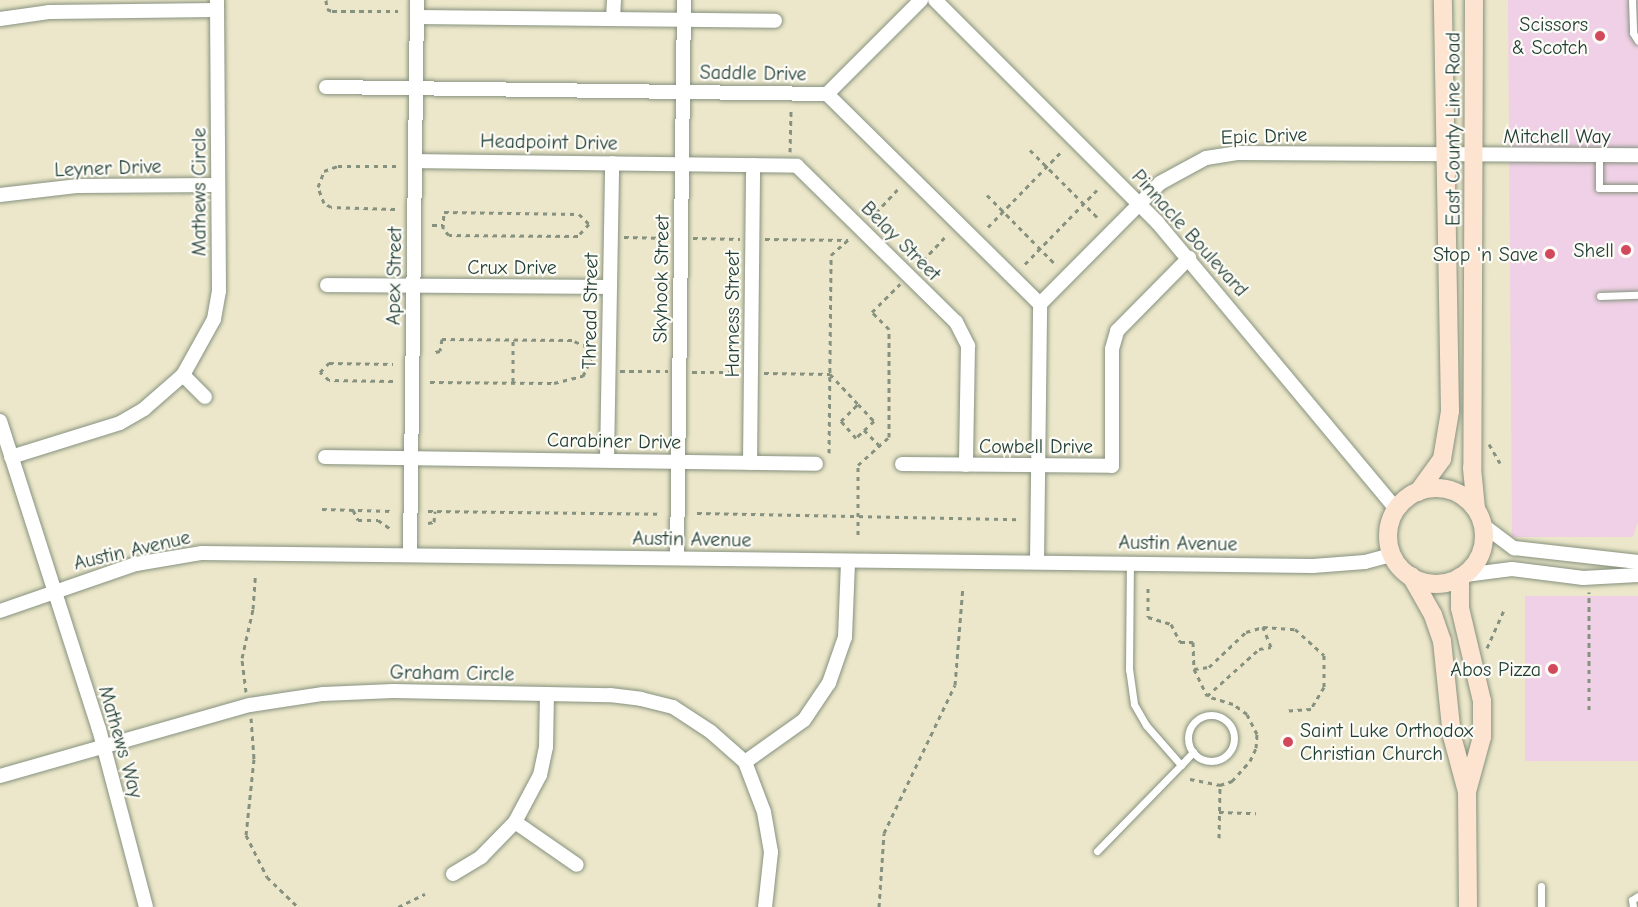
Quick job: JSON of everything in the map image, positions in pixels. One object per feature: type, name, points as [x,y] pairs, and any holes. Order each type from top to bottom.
[{"type":"main road","name":"East County Line Road","points":[[1418,492],[1442,459],[1448,437],[1443,0]]},
{"type":"main road","name":"East County Line Road","points":[[1474,0],[1476,155],[1472,468],[1480,517]]},
{"type":"main road","points":[[1411,576],[1438,584],[1462,576],[1481,553],[1480,517],[1463,496],[1446,489],[1418,492],[1396,509],[1389,527],[1392,555],[1411,576],[1433,615],[1442,640],[1452,736],[1467,792],[1468,907]]},
{"type":"main road","points":[[1462,576],[1460,608],[1482,701],[1482,737],[1467,792]]},
{"type":"street","name":"Apex Street","points":[[410,553],[417,0]]},
{"type":"street","points":[[613,19],[614,0]]},
{"type":"street","name":"Skyhook Street","points":[[677,558],[684,0]]},
{"type":"street","points":[[827,94],[921,0]]},
{"type":"street","name":"Pinnacle Boulevard","points":[[935,0],[1139,203],[1189,258],[1396,509]]},
{"type":"street","points":[[0,19],[49,12],[217,5]]},
{"type":"street","name":"Mathews Circle","points":[[11,458],[120,423],[168,392],[183,375],[214,319],[219,291],[217,5]]},
{"type":"street","points":[[417,16],[775,21]]},
{"type":"street","name":"Saddle Drive","points":[[326,87],[827,94],[1040,304]]},
{"type":"street","name":"Epic Drive","points":[[1040,304],[1139,203],[1175,172],[1206,158],[1239,153],[1476,155]]},
{"type":"street","name":"Mitchell Way","points":[[1476,155],[1638,155]]},
{"type":"street","name":"Headpoint Drive","points":[[415,160],[682,163]]},
{"type":"street","name":"Thread Street","points":[[607,460],[612,163]]},
{"type":"street","points":[[682,163],[789,166]]},
{"type":"street","name":"Harness Street","points":[[750,463],[753,165]]},
{"type":"street","name":"Belay Street","points":[[789,166],[797,166],[956,322],[968,346],[966,465]]},
{"type":"street","name":"Leyner Drive","points":[[0,195],[78,186],[218,185]]},
{"type":"street","name":"Cowbell Drive","points":[[902,464],[1112,466],[1112,349],[1117,331],[1189,258]]},
{"type":"street","name":"Crux Drive","points":[[327,285],[609,287]]},
{"type":"street","points":[[1037,561],[1040,304]]},
{"type":"street","points":[[183,375],[205,397]]},
{"type":"street","points":[[0,421],[54,590]]},
{"type":"street","name":"Carabiner Drive","points":[[326,457],[816,464]]},
{"type":"street","points":[[1480,517],[1514,548],[1638,562]]},
{"type":"street","name":"Austin Avenue","points":[[0,611],[54,590],[136,564],[202,553],[410,553],[1313,566],[1365,562],[1392,555]]},
{"type":"street","points":[[745,762],[804,720],[830,683],[845,637],[849,561]]},
{"type":"street","points":[[1462,576],[1512,569],[1583,578],[1638,575]]},
{"type":"street","name":"Mathews Way","points":[[54,590],[103,745],[146,907]]},
{"type":"street","name":"Graham Circle","points":[[0,776],[250,705],[323,694],[393,691],[610,695],[673,707],[711,732],[745,762],[764,812],[771,852],[765,907]]},
{"type":"street","points":[[453,874],[481,857],[515,822],[540,776],[546,747],[548,694]]},
{"type":"street","points":[[515,822],[577,865]]},
{"type":"lane","points":[[1632,0],[1633,33],[1638,41]]},
{"type":"lane","points":[[1599,155],[1599,188],[1638,188]]},
{"type":"lane","points":[[1600,296],[1638,295]]},
{"type":"lane","points":[[1130,562],[1129,670],[1134,704],[1146,725],[1181,765]]},
{"type":"lane","points":[[1213,715],[1227,721],[1234,735],[1226,755],[1213,761],[1193,752],[1189,731],[1198,719],[1213,715]]},
{"type":"lane","points":[[1097,851],[1193,752]]},
{"type":"lane","points":[[1541,886],[1541,907]]},
{"type":"lane","points":[[1632,907],[1632,900],[1638,896]]},
{"type":"path","points":[[326,0],[327,9],[332,11],[398,11]]},
{"type":"path","points":[[789,166],[791,111]]},
{"type":"path","points":[[1030,150],[1099,219]]},
{"type":"path","points":[[988,227],[1063,150]]},
{"type":"path","points":[[395,209],[331,207],[324,203],[318,187],[324,171],[338,166],[396,166]]},
{"type":"path","points":[[1025,264],[1100,187]]},
{"type":"path","points":[[829,453],[831,255],[861,229],[898,189]]},
{"type":"path","points":[[987,195],[1054,264]]},
{"type":"path","points":[[444,212],[579,214],[586,217],[587,229],[578,236],[449,235],[443,225],[444,212]]},
{"type":"path","points":[[432,225],[443,225]]},
{"type":"path","points":[[587,229],[610,236],[848,240]]},
{"type":"path","points":[[858,535],[858,465],[889,437],[889,329],[872,312],[945,237]]},
{"type":"path","points":[[430,353],[440,351],[442,339],[580,341],[591,359],[583,376],[554,383],[430,382]]},
{"type":"path","points":[[513,339],[513,382]]},
{"type":"path","points":[[393,364],[329,363],[320,372],[323,378],[330,380],[393,381]]},
{"type":"path","points":[[608,370],[830,374],[874,421],[856,438],[841,421],[858,404]]},
{"type":"path","points":[[864,430],[879,445]]},
{"type":"path","points":[[322,509],[391,511]]},
{"type":"path","points":[[353,510],[358,520],[378,519],[391,529]]},
{"type":"path","points":[[428,511],[660,514]]},
{"type":"path","points":[[428,524],[434,522],[435,511]]},
{"type":"path","points":[[697,513],[1019,519]]},
{"type":"path","points":[[246,692],[242,658],[253,609],[255,577]]},
{"type":"path","points":[[879,907],[884,833],[955,685],[963,586]]},
{"type":"path","points":[[1148,588],[1148,617],[1171,624],[1180,642],[1193,642],[1194,669],[1207,696],[1233,704],[1246,714],[1257,734],[1250,761],[1232,781],[1220,785],[1190,779]]},
{"type":"path","points":[[1589,592],[1589,710]]},
{"type":"path","points":[[1476,671],[1504,610]]},
{"type":"path","points":[[1194,669],[1209,667],[1246,632],[1263,627],[1295,629],[1324,655],[1325,677],[1320,699],[1311,710],[1285,711]]},
{"type":"path","points":[[1207,696],[1259,650],[1271,647],[1263,627]]},
{"type":"path","points":[[251,717],[254,759],[246,835],[262,871],[298,907]]},
{"type":"path","points":[[1219,838],[1220,785]]},
{"type":"path","points":[[1219,812],[1256,813]]},
{"type":"path","points":[[398,907],[425,894]]},
{"type":"shaded area","points":[[1508,0],[1638,0],[1638,522],[1633,537],[1512,537]]},
{"type":"shaded area","points":[[1525,596],[1638,596],[1638,761],[1525,761]]},
{"type":"place","name":"Scissors & Scotch","points":[[1600,36]]},
{"type":"place","name":"Shell","points":[[1626,250]]},
{"type":"place","name":"Stop 'n Save","points":[[1550,254]]},
{"type":"place","name":"Abos Pizza","points":[[1553,669]]},
{"type":"place","name":"Saint Luke Orthodox Christian Church","points":[[1288,742]]}]
